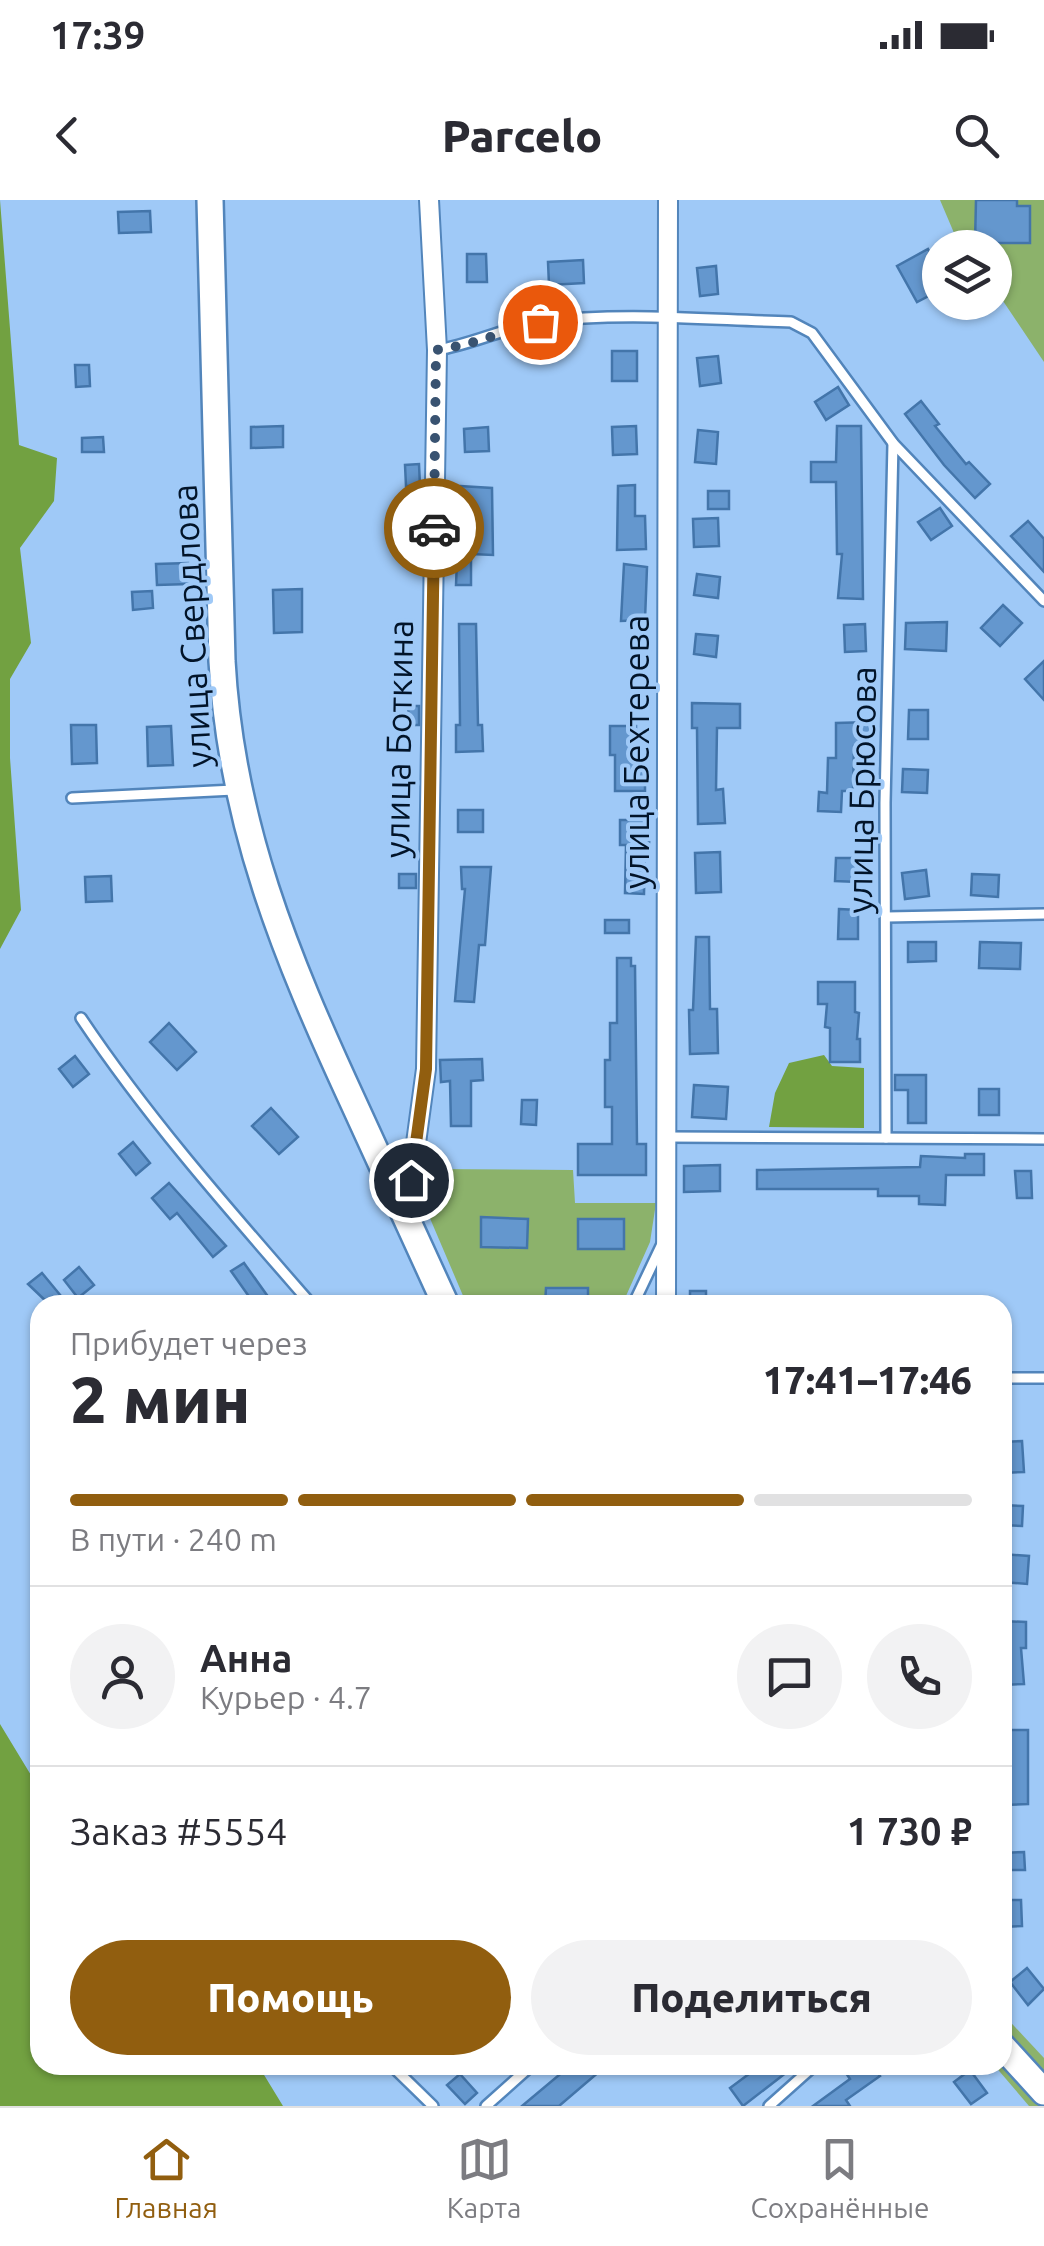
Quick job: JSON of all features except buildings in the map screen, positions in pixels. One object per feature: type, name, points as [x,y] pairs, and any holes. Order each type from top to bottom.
[{"type":"street","name":"улица Свердлова","points":[[210,200],[222,660],[225,725],[237,790],[265,891],[304,994],[441,1295]]},
{"type":"street","name":"улица Боткина","points":[[406,1218],[426,1069],[436,350],[429,200]]},
{"type":"street","name":"улица Бехтерева","points":[[666,1295],[668,200]]},
{"type":"street","points":[[1012,2057],[1044,2092]]},
{"type":"lane","points":[[436,350],[540,322],[669,319],[791,322],[802,326],[812,334],[893,444],[1044,601]]},
{"type":"lane","name":"улица Брюсова","points":[[886,1138],[885,803],[893,444]]},
{"type":"lane","points":[[72,798],[237,790]]},
{"type":"lane","points":[[886,916],[1044,914]]},
{"type":"lane","points":[[80,1018],[122,1080],[183,1157],[303,1295]]},
{"type":"lane","points":[[668,1137],[1044,1139]]},
{"type":"lane","points":[[638,1295],[665,1237]]},
{"type":"lane","points":[[1012,1378],[1044,1378]]},
{"type":"lane","points":[[401,2075],[434,2106]]},
{"type":"lane","points":[[486,2106],[521,2075]]},
{"type":"lane","points":[[769,2106],[804,2075]]},
{"type":"green space","points":[[0,200],[19,445],[57,458],[54,501],[20,548],[31,643],[10,679],[10,758],[21,910],[0,949]]},
{"type":"green space","points":[[940,200],[1044,200],[1044,362],[1012,314],[1012,230],[953,230]]},
{"type":"green space","points":[[824,1055],[832,1066],[864,1068],[864,1128],[769,1127],[775,1093],[789,1063]]},
{"type":"green space","points":[[431,1169],[573,1170],[575,1203],[656,1203],[650,1242],[626,1295],[463,1295],[429,1216]]},
{"type":"green space","points":[[0,1724],[30,1774],[30,2075],[264,2075],[283,2106],[0,2106]]},
{"type":"green space","points":[[1012,2024],[1044,2058],[1044,2076],[1012,2041]]},
{"type":"green space","points":[[1012,2074],[1044,2101],[1044,2106],[1029,2106],[1003,2075]]},
{"type":"way so far","points":[[434,528],[436,350],[540,322]]},
{"type":"route","points":[[411,1180],[426,1069],[434,528]]}]
